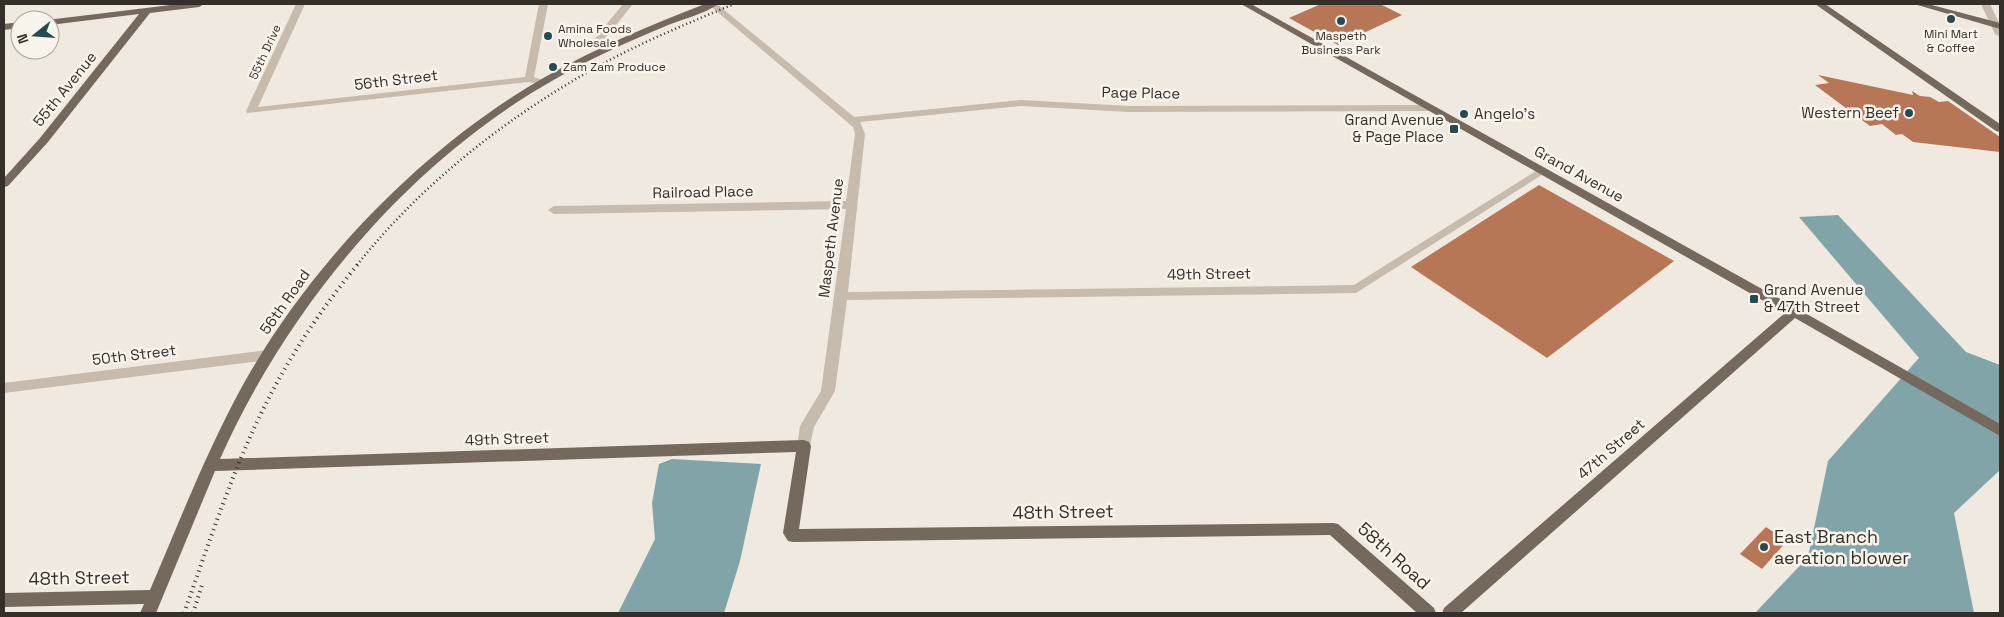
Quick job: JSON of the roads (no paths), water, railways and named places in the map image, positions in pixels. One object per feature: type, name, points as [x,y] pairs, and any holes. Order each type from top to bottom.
[{"type":"main road","points":[[60,21],[199,4]]},
{"type":"main road","name":"56th Road","points":[[148,613],[211,465],[231,423],[268,355],[321,279],[370,222],[455,143],[543,82],[602,51],[712,4]]},
{"type":"main road","name":"Grand Avenue","points":[[1246,4],[1794,312],[2000,431]]},
{"type":"main road","points":[[1819,4],[2000,128]]},
{"type":"main road","points":[[1919,4],[1998,25]]},
{"type":"main road","name":"55th Avenue","points":[[4,184],[44,140],[147,10]]},
{"type":"main road","name":"47th Street","points":[[1450,613],[1794,312]]},
{"type":"main road","name":"49th Street","points":[[211,465],[804,446]]},
{"type":"main road","name":"Maspeth Avenue","points":[[793,536],[791,533],[804,446]]},
{"type":"main road","name":"48th Street","points":[[793,536],[1333,530]]},
{"type":"main road","name":"58th Road","points":[[1333,530],[1428,613]]},
{"type":"main road","name":"48th Street","points":[[4,600],[155,597]]},
{"type":"street","name":"55th Drive","points":[[251,111],[300,4]]},
{"type":"street","points":[[529,80],[543,4]]},
{"type":"street","points":[[602,51],[598,41],[628,4]]},
{"type":"street","points":[[712,4],[852,120]]},
{"type":"street","points":[[1985,4],[1998,25],[2000,34]]},
{"type":"street","name":"56th Street","points":[[251,111],[529,80],[543,82]]},
{"type":"street","name":"Page Place","points":[[852,120],[1021,103],[1129,109],[1431,108]]},
{"type":"street","name":"Maspeth Avenue","points":[[804,446],[807,426],[828,391],[842,296],[860,134],[858,126],[852,120]]},
{"type":"street","name":"49th Street","points":[[842,296],[1356,289],[1544,171]]},
{"type":"street","name":"Railroad Place","points":[[554,210],[852,205]]},
{"type":"street","name":"50th Street","points":[[4,388],[268,355]]},
{"type":"water","points":[[1838,215],[1966,352],[2000,365],[2000,470],[1954,513],[1974,613],[1755,613],[1808,557],[1828,461],[1919,358],[1799,217]]},
{"type":"water","points":[[672,459],[761,464],[740,561],[724,613],[618,613],[655,539],[652,503],[659,464]]},
{"type":"railway","points":[[357,265],[383,234],[440,177],[471,151],[537,103],[606,62],[734,4]]},
{"type":"railway","points":[[184,613],[224,500],[259,417],[282,373],[302,341],[323,309],[358,264]]},
{"type":"railway","points":[[193,613],[202,585]]},
{"type":"place","name":"Mini Mart & Coffee","points":[[1951,19]]},
{"type":"place","name":"Maspeth Business Park","points":[[1341,21]]},
{"type":"place","name":"Amina Foods Wholesale","points":[[548,36]]},
{"type":"place","name":"Zam Zam Produce","points":[[553,67]]},
{"type":"place","name":"Western Beef","points":[[1909,113]]},
{"type":"place","name":"Angelo's","points":[[1464,114]]},
{"type":"place","name":"Grand Avenue & Page Place","points":[[1454,129]]},
{"type":"place","name":"Grand Avenue & 47th Street","points":[[1754,299]]},
{"type":"place","name":"East Branch aeration blower","points":[[1764,547]]}]
